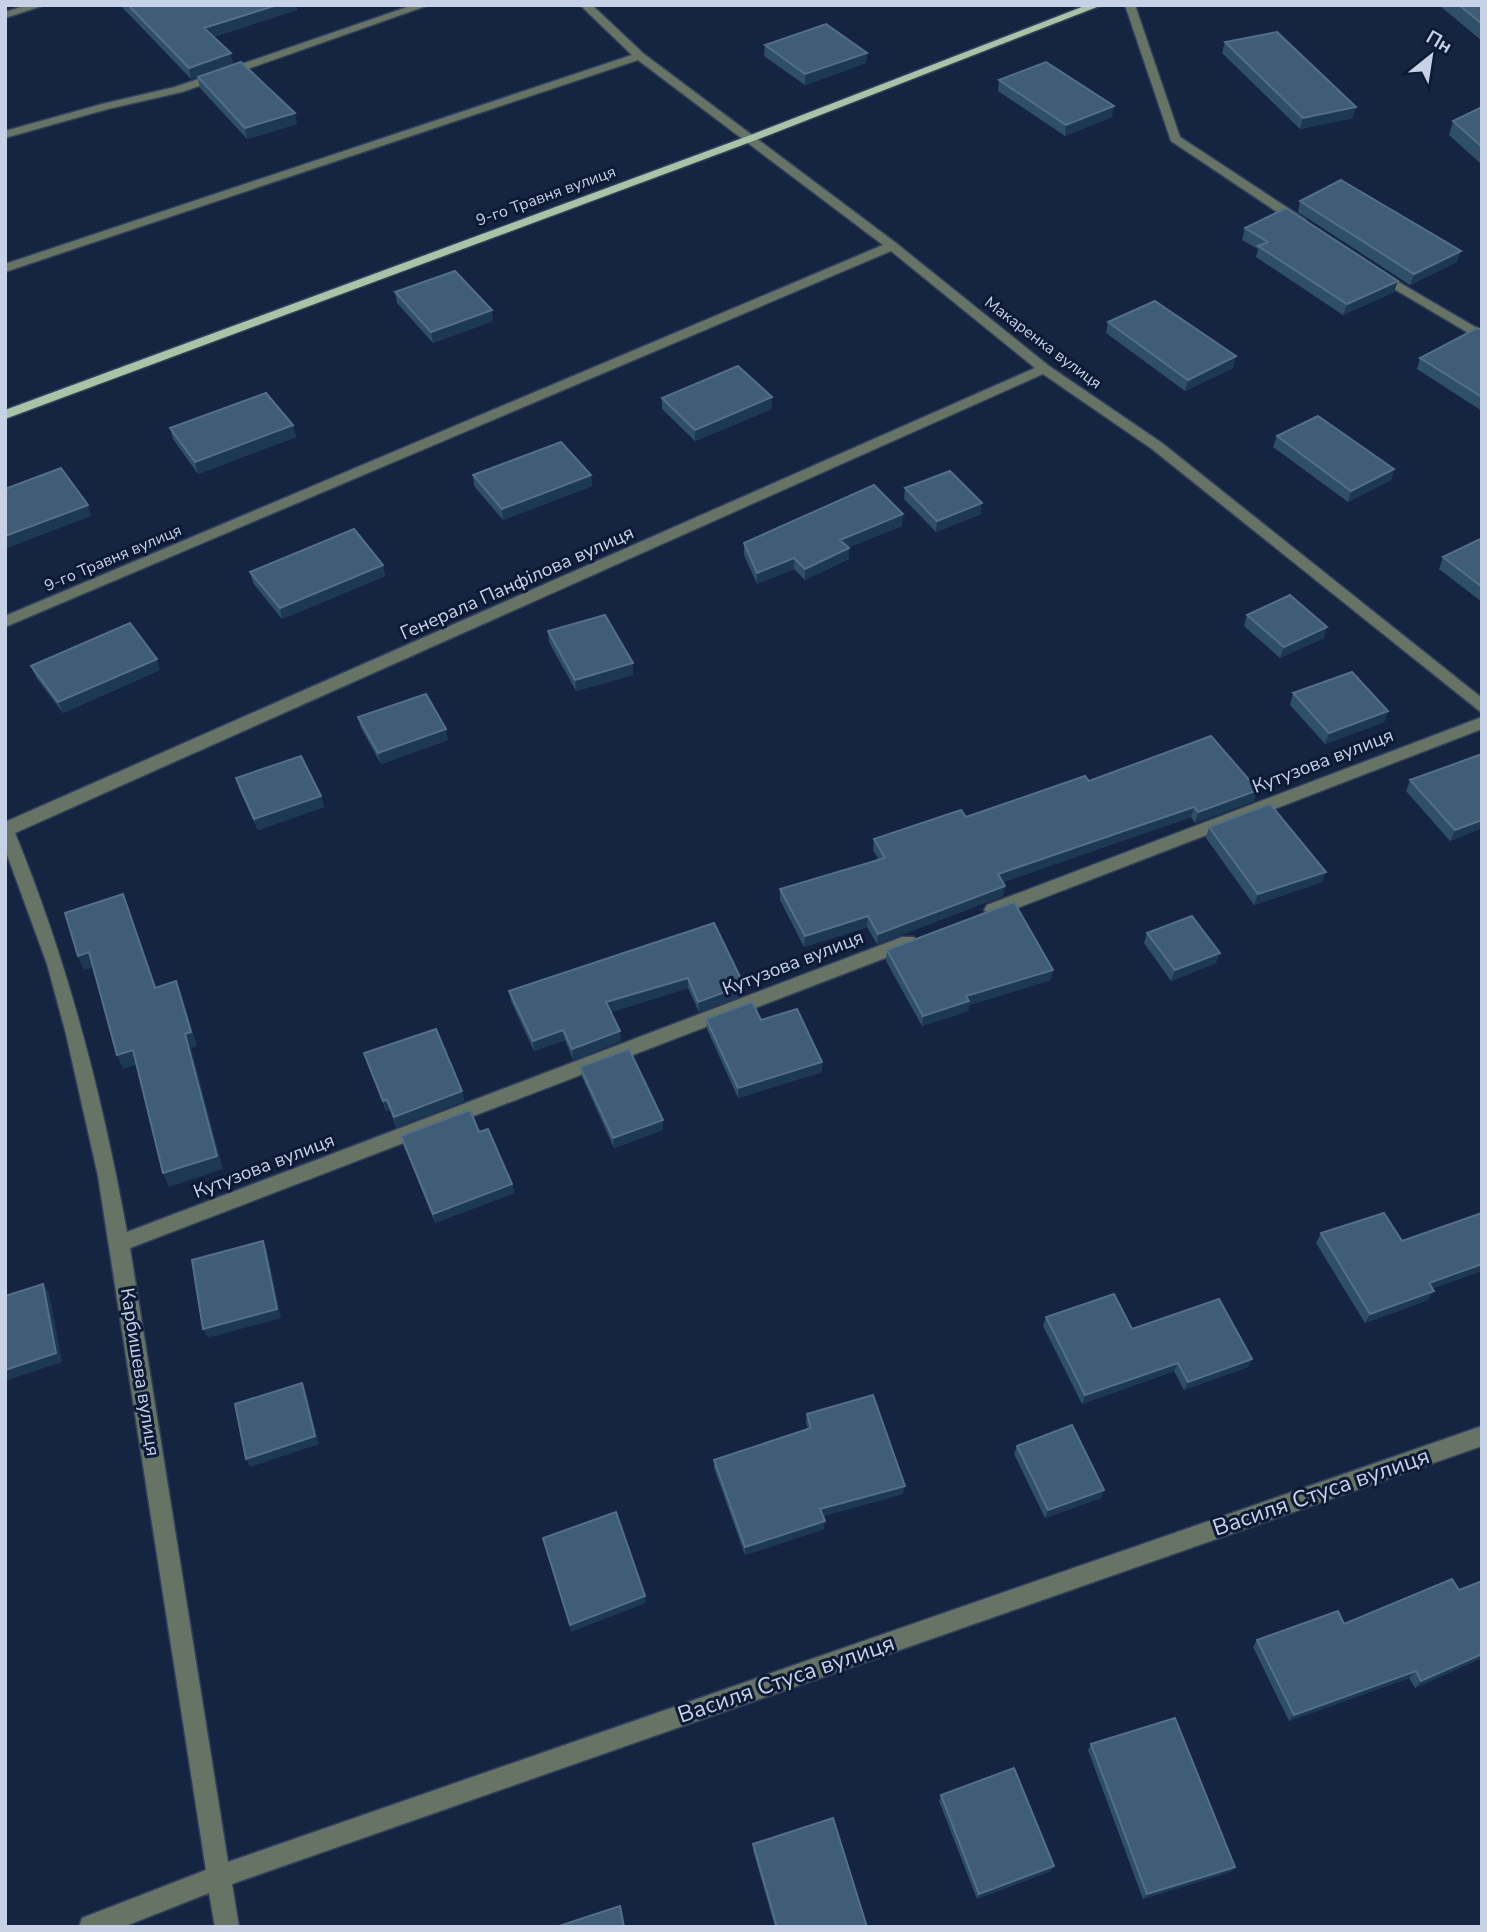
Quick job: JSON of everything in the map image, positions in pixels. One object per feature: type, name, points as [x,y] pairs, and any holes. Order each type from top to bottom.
[{"type":"main road","name":"9-го Травня вулиця","points":[[5,415],[752,138],[1097,5]]},
{"type":"street","points":[[5,15],[40,5]]},
{"type":"street","points":[[5,135],[106,106],[178,90],[424,5]]},
{"type":"street","name":"Макаренка вулиця","points":[[585,5],[640,56],[892,246],[1044,369],[1157,446],[1482,707]]},
{"type":"street","points":[[1130,5],[1175,139],[1311,230]]},
{"type":"street","points":[[5,268],[640,56]]},
{"type":"street","name":"9-го Травня вулиця","points":[[5,622],[892,246]]},
{"type":"street","points":[[1368,268],[1482,337]]},
{"type":"street","name":"Генерала Панфілова вулиця","points":[[6,830],[1044,369]]},
{"type":"street","name":"Кутузова вулиця","points":[[976,916],[1482,723]]},
{"type":"street","name":"Карбишева вулиця","points":[[6,830],[48,942],[83,1068],[120,1243],[227,1927]]},
{"type":"street","name":"Кутузова вулиця","points":[[120,1243],[924,936]]},
{"type":"street","name":"Василя Стуса вулиця","points":[[91,1927],[219,1877],[1482,1436]]},
{"type":"building","points":[[128,5],[277,5],[204,28],[231,53],[189,68]]},
{"type":"building","points":[[1459,5],[1482,5],[1482,24]]},
{"type":"building","points":[[826,24],[867,53],[805,74],[765,45]]},
{"type":"building","points":[[1277,32],[1356,107],[1303,118],[1225,42]]},
{"type":"building","points":[[241,62],[295,113],[245,128],[198,77]]},
{"type":"building","points":[[1046,62],[1114,106],[1066,125],[999,80]]},
{"type":"building","points":[[1482,107],[1482,147],[1453,121]]},
{"type":"building","points":[[1341,180],[1461,251],[1414,274],[1300,201]]},
{"type":"building","points":[[1286,208],[1398,281],[1347,304],[1258,246],[1268,242],[1245,228]]},
{"type":"building","points":[[455,271],[492,310],[431,332],[395,292]]},
{"type":"building","points":[[1155,301],[1236,356],[1188,380],[1108,322]]},
{"type":"building","points":[[1477,328],[1482,330],[1482,397],[1420,358]]},
{"type":"building","points":[[738,366],[772,397],[695,430],[662,398]]},
{"type":"building","points":[[266,393],[293,425],[195,462],[170,428]]},
{"type":"building","points":[[1318,416],[1394,469],[1351,491],[1277,436]]},
{"type":"building","points":[[561,442],[591,475],[502,509],[473,475]]},
{"type":"building","points":[[61,468],[88,505],[5,536],[5,489]]},
{"type":"building","points":[[950,471],[982,503],[937,521],[905,488]]},
{"type":"building","points":[[874,485],[903,514],[840,540],[849,548],[805,569],[794,558],[757,573],[744,543]]},
{"type":"building","points":[[354,529],[383,565],[280,608],[250,572]]},
{"type":"building","points":[[1482,538],[1482,587],[1443,557]]},
{"type":"building","points":[[1290,595],[1327,627],[1284,647],[1247,615]]},
{"type":"building","points":[[605,615],[633,663],[575,680],[548,631]]},
{"type":"building","points":[[130,623],[157,659],[58,702],[31,666]]},
{"type":"building","points":[[1352,672],[1388,711],[1329,733],[1293,693]]},
{"type":"building","points":[[426,694],[446,729],[378,753],[358,717]]},
{"type":"building","points":[[1211,736],[1258,790],[1198,812],[1194,807],[998,874],[1005,886],[878,934],[868,916],[805,936],[780,889],[885,858],[874,839],[961,810],[966,817],[1085,776],[1089,781]]},
{"type":"building","points":[[1482,754],[1482,820],[1455,830],[1410,780]]},
{"type":"building","points":[[301,756],[321,796],[254,819],[236,778]]},
{"type":"building","points":[[1270,804],[1326,872],[1258,894],[1209,827]]},
{"type":"building","points":[[123,894],[155,988],[176,981],[191,1032],[185,1034],[217,1156],[163,1173],[133,1050],[117,1055],[89,952],[78,956],[65,913]]},
{"type":"building","points":[[1014,902],[1053,970],[966,996],[969,1001],[923,1016],[887,950]]},
{"type":"building","points":[[1192,916],[1220,953],[1175,970],[1147,933]]},
{"type":"building","points":[[714,923],[744,985],[698,1002],[688,978],[606,1002],[620,1031],[572,1049],[563,1030],[533,1041],[509,991]]},
{"type":"building","points":[[752,1002],[761,1020],[797,1009],[822,1062],[738,1088],[706,1019]]},
{"type":"building","points":[[436,1029],[462,1091],[394,1117],[387,1100],[383,1101],[364,1053]]},
{"type":"building","points":[[629,1049],[663,1120],[613,1138],[580,1067]]},
{"type":"building","points":[[470,1110],[479,1132],[488,1129],[512,1184],[433,1214],[401,1136]]},
{"type":"building","points":[[1384,1213],[1402,1241],[1482,1213],[1482,1264],[1429,1283],[1434,1291],[1370,1314],[1321,1233]]},
{"type":"building","points":[[263,1241],[277,1309],[203,1329],[192,1260]]},
{"type":"building","points":[[43,1284],[56,1353],[5,1370],[5,1296]]},
{"type":"building","points":[[1114,1294],[1132,1329],[1219,1299],[1252,1359],[1188,1382],[1178,1363],[1085,1395],[1046,1317]]},
{"type":"building","points":[[302,1383],[315,1436],[246,1459],[235,1404]]},
{"type":"building","points":[[873,1395],[905,1486],[820,1509],[825,1521],[745,1547],[714,1460],[811,1428],[807,1414]]},
{"type":"building","points":[[1072,1425],[1104,1490],[1048,1510],[1017,1446]]},
{"type":"building","points":[[616,1512],[645,1596],[570,1625],[543,1538]]},
{"type":"building","points":[[1452,1579],[1459,1590],[1482,1581],[1482,1654],[1421,1681],[1416,1671],[1294,1715],[1257,1640],[1338,1611],[1344,1624]]},
{"type":"building","points":[[1175,1718],[1235,1867],[1147,1894],[1091,1744]]},
{"type":"building","points":[[1014,1768],[1054,1866],[979,1894],[941,1795]]},
{"type":"building","points":[[833,1818],[867,1927],[777,1927],[753,1844]]},
{"type":"building","points":[[620,1906],[624,1927],[556,1927]]}]
